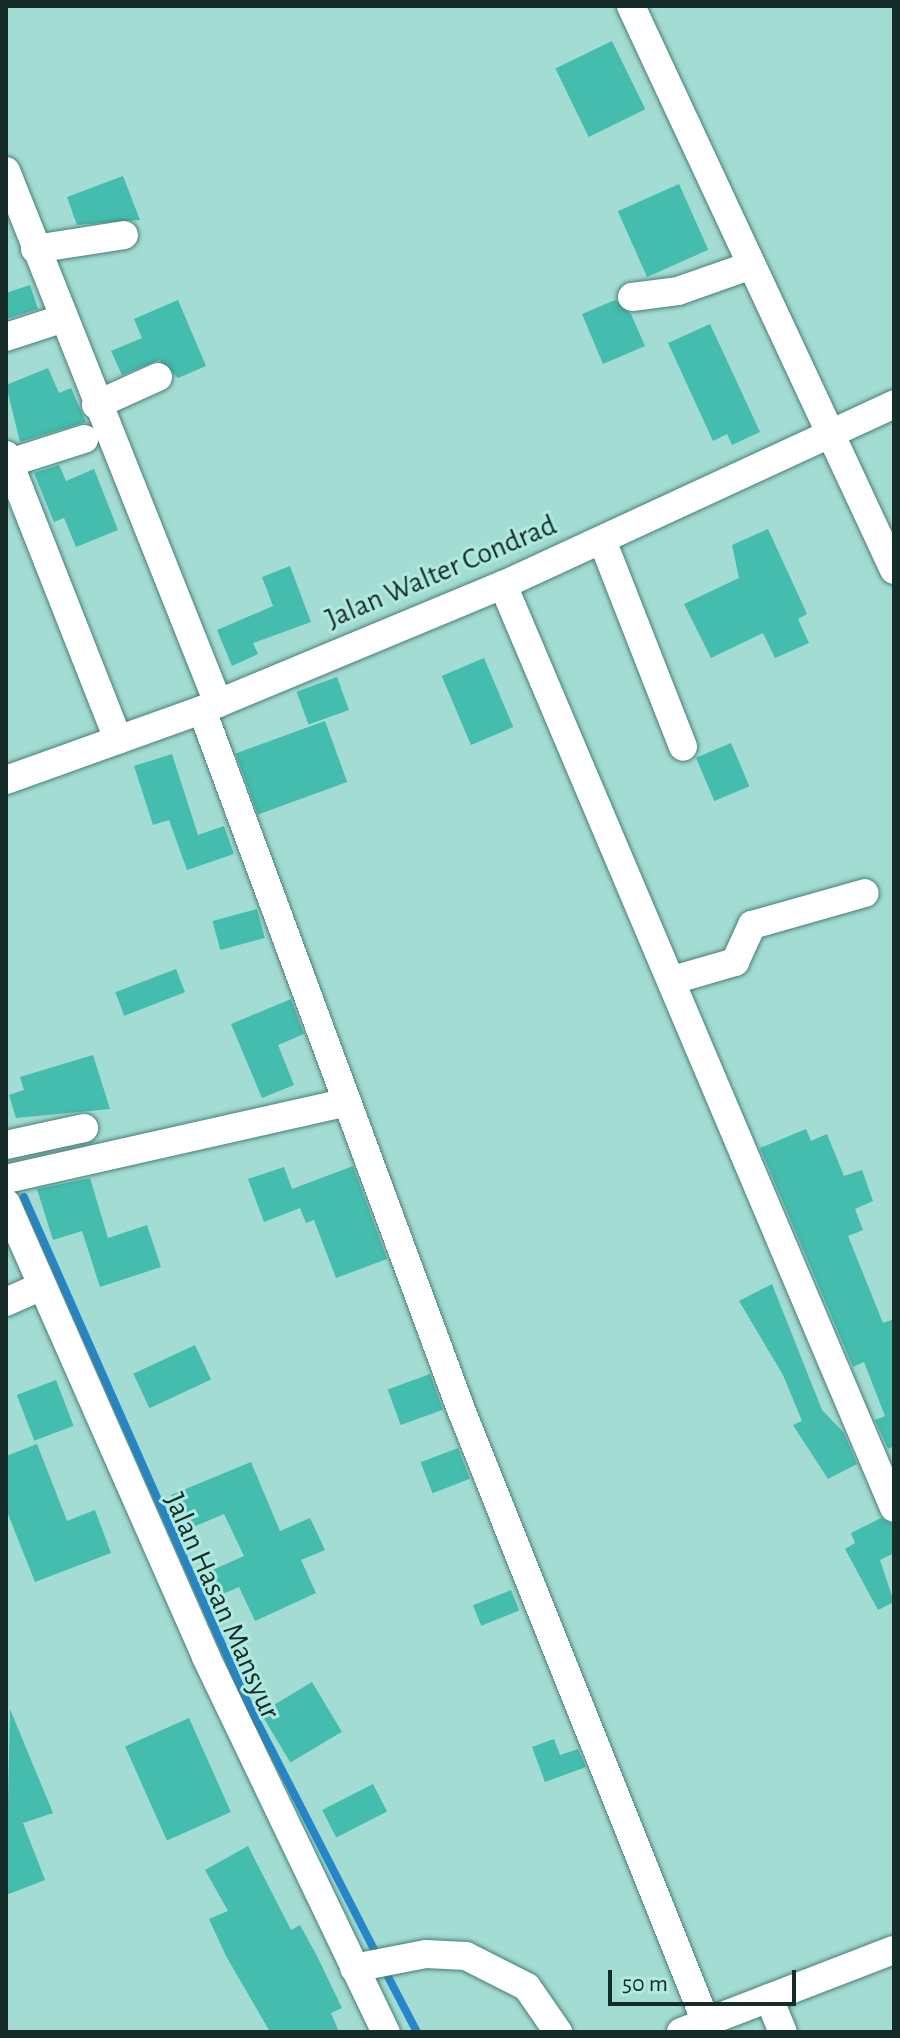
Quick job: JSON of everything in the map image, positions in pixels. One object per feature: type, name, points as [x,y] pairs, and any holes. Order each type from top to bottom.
[{"type":"street","points":[[631,6],[894,570]]},
{"type":"street","points":[[6,171],[210,707],[347,1102],[694,2027],[894,1950]]},
{"type":"street","points":[[35,249],[124,235]]},
{"type":"street","points":[[632,297],[678,291],[752,265]]},
{"type":"street","points":[[6,337],[61,319]]},
{"type":"street","points":[[96,405],[158,377]]},
{"type":"street","name":"Jalan Walter Condrad","points":[[6,780],[210,707],[503,585],[894,404]]},
{"type":"street","points":[[84,439],[8,459],[118,740]]},
{"type":"street","points":[[602,540],[683,747]]},
{"type":"street","points":[[503,585],[673,980],[894,1508]]},
{"type":"street","points":[[673,980],[735,962],[752,925],[865,893]]},
{"type":"street","points":[[6,1179],[347,1102]]},
{"type":"street","points":[[6,1145],[84,1128]]},
{"type":"street","name":"Jalan Hasan Mansyur","points":[[6,1203],[354,1968],[386,2032]]},
{"type":"street","points":[[6,1302],[42,1286]]},
{"type":"street","points":[[354,1968],[426,1954],[466,1956],[527,1987],[558,2032]]},
{"type":"street","points":[[769,1998],[783,2032]]},
{"type":"building","points":[[612,41],[645,109],[589,137],[555,69]]},
{"type":"building","points":[[123,176],[140,220],[77,225],[67,197]]},
{"type":"building","points":[[679,184],[708,250],[647,277],[618,211]]},
{"type":"building","points":[[30,285],[38,309],[6,319],[6,293]]},
{"type":"building","points":[[178,300],[206,366],[178,378],[159,360],[122,375],[111,351],[142,338],[134,319]]},
{"type":"building","points":[[615,300],[631,314],[645,346],[603,364],[582,314]]},
{"type":"building","points":[[710,324],[760,432],[732,445],[727,434],[713,441],[668,343]]},
{"type":"building","points":[[48,368],[59,393],[71,388],[86,422],[20,442],[6,385]]},
{"type":"building","points":[[59,465],[66,481],[94,469],[118,530],[76,547],[64,518],[54,522],[34,473]]},
{"type":"building","points":[[768,529],[807,614],[798,619],[809,643],[775,658],[763,633],[711,658],[684,604],[739,578],[732,545]]},
{"type":"building","points":[[290,566],[311,622],[253,643],[258,654],[232,666],[217,630],[273,606],[262,577]]},
{"type":"building","points":[[484,658],[513,727],[471,745],[442,676]]},
{"type":"building","points":[[337,677],[349,710],[309,725],[297,692]]},
{"type":"building","points":[[325,721],[347,782],[258,815],[236,753]]},
{"type":"building","points":[[731,743],[749,786],[714,801],[696,758]]},
{"type":"building","points":[[172,754],[198,835],[224,826],[234,854],[187,870],[169,820],[153,825],[134,766]]},
{"type":"building","points":[[257,909],[265,938],[220,950],[213,921]]},
{"type":"building","points":[[176,969],[185,992],[124,1016],[115,992]]},
{"type":"building","points":[[291,999],[304,1034],[278,1045],[294,1085],[262,1098],[231,1024]]},
{"type":"building","points":[[93,1055],[110,1109],[16,1118],[9,1095],[24,1090],[20,1077]]},
{"type":"building","points":[[806,1129],[811,1141],[827,1134],[844,1176],[862,1170],[873,1201],[855,1209],[863,1230],[848,1236],[883,1323],[894,1319],[894,1446],[888,1449],[875,1420],[885,1416],[864,1362],[853,1367],[760,1148]]},
{"type":"building","points":[[353,1166],[387,1259],[336,1278],[314,1220],[306,1223],[300,1208],[264,1222],[248,1179],[284,1167],[292,1189]]},
{"type":"building","points":[[90,1178],[108,1238],[147,1225],[161,1267],[100,1287],[82,1231],[53,1240],[37,1189]]},
{"type":"building","points":[[772,1284],[822,1410],[844,1433],[857,1464],[828,1479],[793,1425],[802,1421],[783,1375],[739,1301]]},
{"type":"building","points":[[195,1345],[211,1379],[149,1408],[133,1374]]},
{"type":"building","points":[[430,1374],[443,1410],[401,1425],[388,1389]]},
{"type":"building","points":[[56,1380],[74,1426],[34,1441],[17,1395]]},
{"type":"building","points":[[37,1444],[67,1521],[95,1510],[111,1553],[35,1582],[6,1509],[6,1456]]},
{"type":"building","points":[[458,1448],[470,1479],[432,1493],[421,1462]]},
{"type":"building","points":[[251,1462],[280,1531],[310,1518],[325,1550],[301,1560],[316,1593],[255,1621],[239,1587],[211,1599],[201,1575],[244,1556],[224,1514],[186,1530],[171,1495]]},
{"type":"building","points":[[881,1518],[894,1525],[894,1553],[880,1560],[894,1602],[878,1610],[845,1549],[855,1543],[851,1533]]},
{"type":"building","points":[[511,1590],[519,1610],[481,1626],[473,1605]]},
{"type":"building","points":[[312,1682],[342,1732],[290,1763],[261,1713]]},
{"type":"building","points":[[10,1709],[53,1813],[23,1823],[45,1880],[6,1895]]},
{"type":"building","points":[[189,1718],[231,1812],[167,1841],[125,1746]]},
{"type":"building","points":[[554,1739],[560,1755],[578,1749],[586,1767],[545,1782],[532,1747]]},
{"type":"building","points":[[373,1784],[387,1812],[336,1837],[322,1810]]},
{"type":"building","points":[[248,1846],[291,1930],[300,1925],[317,1956],[342,2008],[331,2013],[339,2032],[270,2032],[226,1956],[209,1919],[228,1911],[205,1870]]},
{"type":"waterway","points":[[24,1197],[251,1710],[378,1957]]},
{"type":"waterway","points":[[384,1969],[417,2032]]}]
